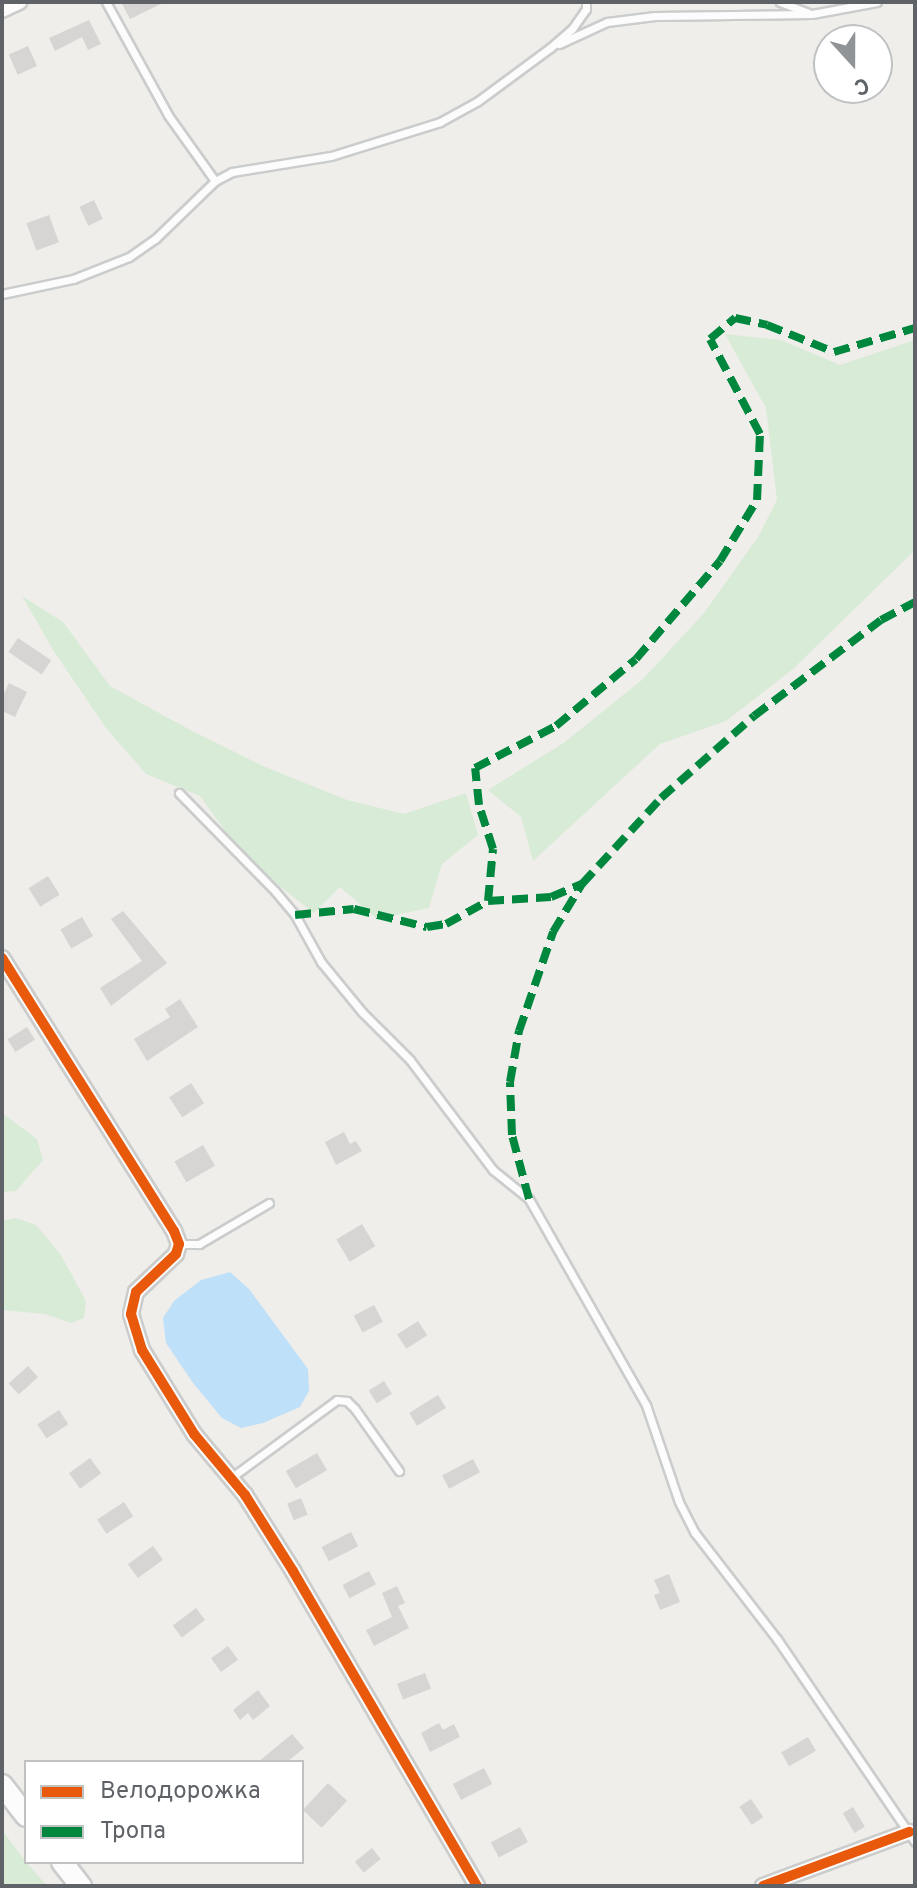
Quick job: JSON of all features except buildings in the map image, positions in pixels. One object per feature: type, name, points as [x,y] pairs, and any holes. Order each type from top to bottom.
[{"type":"street","points":[[2,10],[19,2]]},
{"type":"street","points":[[2,958],[174,1231],[179,1244],[176,1254],[136,1292],[131,1314],[142,1350],[194,1434],[232,1477],[293,1571],[477,1886]]},
{"type":"street","points":[[2,1785],[24,1813]]},
{"type":"street","points":[[763,1886],[912,1837]]},
{"type":"street","points":[[64,1864],[81,1886]]},
{"type":"lane","points":[[106,2],[168,115],[215,181]]},
{"type":"lane","points":[[2,294],[73,279],[129,257],[155,239],[215,181],[232,172],[331,156],[427,127],[478,101],[550,48],[572,29],[586,9],[586,2]]},
{"type":"lane","points":[[780,2],[812,14]]},
{"type":"lane","points":[[550,48],[607,22],[655,16],[812,14],[877,2]]},
{"type":"lane","points":[[179,793],[275,891],[303,928],[321,962],[362,1012],[410,1060],[493,1170],[529,1199],[646,1405],[679,1502],[695,1533],[777,1639],[912,1837]]},
{"type":"lane","points":[[179,1244],[199,1244],[269,1203]]},
{"type":"lane","points":[[232,1477],[337,1400],[347,1401],[355,1409],[399,1471]]},
{"type":"green space","points":[[725,334],[781,340],[840,365],[915,340],[915,550],[793,669],[726,721],[660,744],[533,861],[521,817],[488,790],[565,742],[643,679],[704,613],[758,537],[777,500],[766,408]]},
{"type":"green space","points":[[22,596],[63,622],[110,686],[192,731],[263,766],[347,800],[404,814],[466,793],[478,835],[442,864],[429,908],[377,919],[340,887],[314,913],[273,881],[231,839],[200,796],[146,774],[106,728],[53,650]]},
{"type":"green space","points":[[2,1113],[37,1139],[43,1160],[16,1191],[2,1192]]},
{"type":"green space","points":[[16,1218],[36,1225],[61,1255],[86,1301],[84,1318],[71,1323],[45,1314],[2,1310],[2,1221]]},
{"type":"green space","points":[[2,1830],[24,1859],[24,1864],[28,1864],[47,1886],[2,1886]]},
{"type":"water","points":[[230,1272],[249,1289],[308,1369],[309,1391],[300,1407],[263,1423],[241,1428],[222,1418],[193,1383],[166,1343],[163,1318],[174,1301],[201,1280]]},
{"type":"marked path","points":[[488,901],[493,849],[479,805],[475,768],[556,726],[636,659],[720,561],[757,500],[760,434],[710,339],[735,318],[767,325],[834,352],[915,328]]},
{"type":"marked path","points":[[529,1199],[512,1135],[510,1082],[519,1031],[553,932],[582,884],[661,798],[754,716],[881,620],[915,602]]},
{"type":"marked path","points":[[295,915],[354,909],[427,927],[446,924],[488,901],[551,897],[582,884]]},
{"type":"cycle path","points":[[2,958],[174,1231],[179,1244],[176,1254],[136,1292],[131,1314],[142,1350],[194,1434],[245,1495],[293,1571],[477,1886]]},
{"type":"cycle path","points":[[763,1886],[909,1832]]}]
